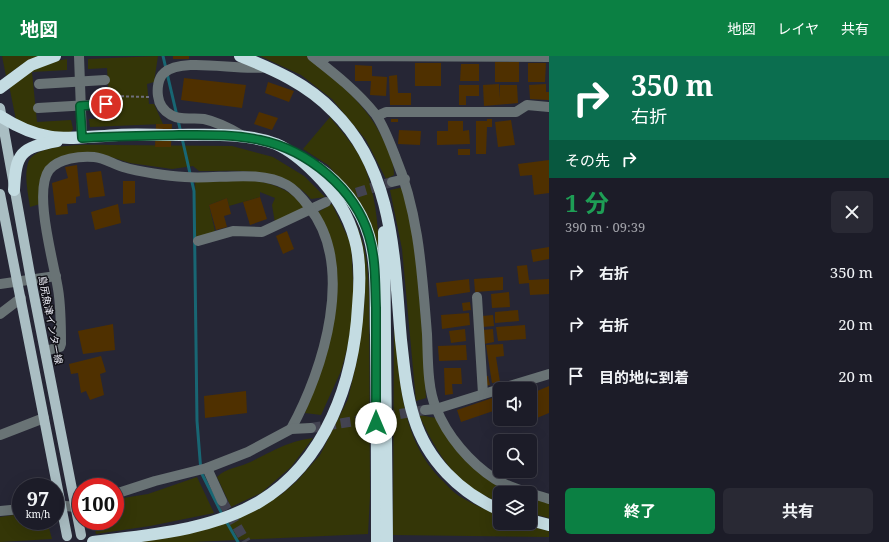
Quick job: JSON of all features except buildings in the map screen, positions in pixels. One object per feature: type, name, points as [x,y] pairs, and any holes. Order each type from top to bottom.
[{"type":"highway","points":[[0,88],[31,65],[55,56]]},
{"type":"highway","points":[[240,56],[266,66],[306,88],[334,111],[356,139],[373,172],[385,206],[392,240],[403,358],[414,418],[429,451],[452,478],[466,491],[493,506]]},
{"type":"highway","points":[[1,114],[25,130],[39,135],[76,139]]},
{"type":"highway","points":[[14,190],[17,161],[22,154],[41,145],[76,139],[120,135],[210,135],[245,137],[277,145],[307,160],[336,182],[355,206],[369,235],[374,266],[377,542]]},
{"type":"highway","points":[[93,542],[174,531],[235,514],[258,502],[288,480],[302,467],[314,452],[332,419],[346,377],[356,333],[359,280],[356,242],[345,213],[326,185],[304,163],[277,145]]},
{"type":"highway","points":[[373,172],[381,205],[385,242],[387,542]]},
{"type":"highway","points":[[537,522],[549,525]]},
{"type":"main road","name":"島尻魚津インター線","points":[[1,114],[31,280],[72,478]]},
{"type":"main road","points":[[0,194],[44,418],[54,478]]},
{"type":"main road","points":[[64,525],[67,536]]},
{"type":"main road","name":"島尻魚津インター線","points":[[80,530],[81,535]]},
{"type":"street","points":[[76,139],[80,106],[78,81],[79,56]]},
{"type":"street","points":[[316,59],[328,56],[549,57]]},
{"type":"street","points":[[316,59],[349,85],[377,116],[405,179],[416,226],[422,272],[432,393],[436,409],[455,441],[474,462],[496,479],[524,491],[549,499]]},
{"type":"street","points":[[245,137],[226,126],[203,119],[173,117],[164,111],[158,98],[158,84],[163,74],[174,67],[187,65],[244,68],[266,66]]},
{"type":"street","points":[[38,84],[105,80]]},
{"type":"street","points":[[38,108],[80,106],[107,100]]},
{"type":"street","points":[[377,116],[386,112],[516,112],[527,105],[549,107]]},
{"type":"street","points":[[45,351],[55,350],[60,347],[61,344],[61,314],[56,276],[44,211],[43,191],[49,171],[58,163],[77,157],[96,157],[123,167],[184,177],[258,177],[272,179],[287,185],[300,196],[312,210],[321,224],[327,242],[331,264],[333,295],[327,332],[316,374],[304,406],[291,428]]},
{"type":"street","points":[[392,182],[405,179]]},
{"type":"street","points":[[198,242],[233,231],[262,232],[312,210],[326,202]]},
{"type":"street","points":[[0,284],[56,276]]},
{"type":"street","points":[[477,297],[483,394]]},
{"type":"street","points":[[0,314],[21,298]]},
{"type":"street","points":[[523,382],[549,374]]},
{"type":"street","points":[[425,410],[436,409],[493,391]]},
{"type":"street","points":[[0,435],[44,418]]},
{"type":"street","points":[[124,491],[155,481],[207,468],[248,452],[291,428],[311,428]]},
{"type":"street","points":[[207,468],[222,501]]},
{"type":"street","points":[[0,511],[12,510]]},
{"type":"path","points":[[107,100],[158,98]]},
{"type":"shaded area","points":[[2,56],[42,56],[21,65],[6,76]]},
{"type":"shaded area","points":[[158,56],[154,82],[147,84],[149,104],[154,104],[163,124],[90,127],[89,119],[110,118],[107,68],[88,69],[88,59]]},
{"type":"shaded area","points":[[260,56],[308,56],[330,75],[361,106],[378,129],[391,158],[394,175],[386,179],[366,140],[332,99],[301,75]]},
{"type":"shaded area","points":[[67,59],[67,70],[32,72],[37,122],[71,120],[73,129],[70,133],[46,133],[16,120],[9,85],[22,75],[36,68],[51,62]]},
{"type":"shaded area","points":[[330,117],[353,146],[364,165],[371,186],[375,207],[379,251],[366,214],[343,183],[328,165],[303,149]]},
{"type":"shaded area","points":[[66,146],[232,146],[273,157],[304,176],[325,197],[311,199],[300,188],[287,181],[260,173],[245,171],[199,171],[193,166],[172,169],[130,163],[98,153],[49,166],[40,204],[30,207],[26,174],[28,163],[33,156],[41,151]]},
{"type":"shaded area","points":[[248,180],[273,185],[280,188],[293,196],[306,208],[275,223],[272,205],[275,198],[260,192],[260,197],[229,206],[227,198],[209,205],[215,231],[196,239],[195,182]]},
{"type":"shaded area","points":[[404,187],[416,266],[425,371],[426,398],[416,401],[402,249],[390,190]]},
{"type":"shaded area","points":[[332,204],[351,244],[353,311],[350,338],[341,371],[321,415],[305,413],[323,363],[335,313],[337,288],[335,263],[329,238],[318,212]]},
{"type":"shaded area","points":[[355,221],[364,249],[369,286],[370,496],[368,534],[193,542],[140,542],[254,511],[282,494],[297,481],[320,455],[348,399],[357,360],[364,310],[365,284],[364,255]]},
{"type":"shaded area","points":[[394,315],[400,382],[404,404],[409,425],[417,445],[428,464],[453,491],[464,499],[493,513],[493,530],[537,530],[537,528],[549,531],[549,537],[393,535]]},
{"type":"shaded area","points":[[419,415],[436,418],[449,440],[493,473],[493,478],[499,478],[510,486],[493,486],[493,500],[481,494],[467,485],[449,467],[432,442]]},
{"type":"shaded area","points":[[313,438],[291,467],[261,493],[231,507],[217,477],[220,474],[286,445]]},
{"type":"shaded area","points":[[197,477],[214,513],[124,530],[124,498],[148,494]]},
{"type":"shaded area","points":[[537,498],[549,502],[549,518],[537,515]]},
{"type":"shaded area","points":[[12,515],[12,530],[50,530],[52,539],[0,542],[0,517]]},
{"type":"shaded area","points":[[95,530],[123,530],[96,534]]},
{"type":"waterway","points":[[163,56],[181,133]]},
{"type":"waterway","points":[[182,138],[194,191],[197,421],[201,472],[222,514]]},
{"type":"waterway","points":[[226,521],[238,542]]},
{"type":"tunnel","points":[[342,197],[392,182]]},
{"type":"tunnel","points":[[311,428],[425,410]]},
{"type":"tunnel","points":[[222,501],[246,542]]},
{"type":"route","points":[[106,104],[80,106],[82,138],[120,135],[210,135],[245,137],[277,145],[293,152],[323,171],[336,182],[355,206],[369,235],[372,250],[375,285],[376,423]]}]
